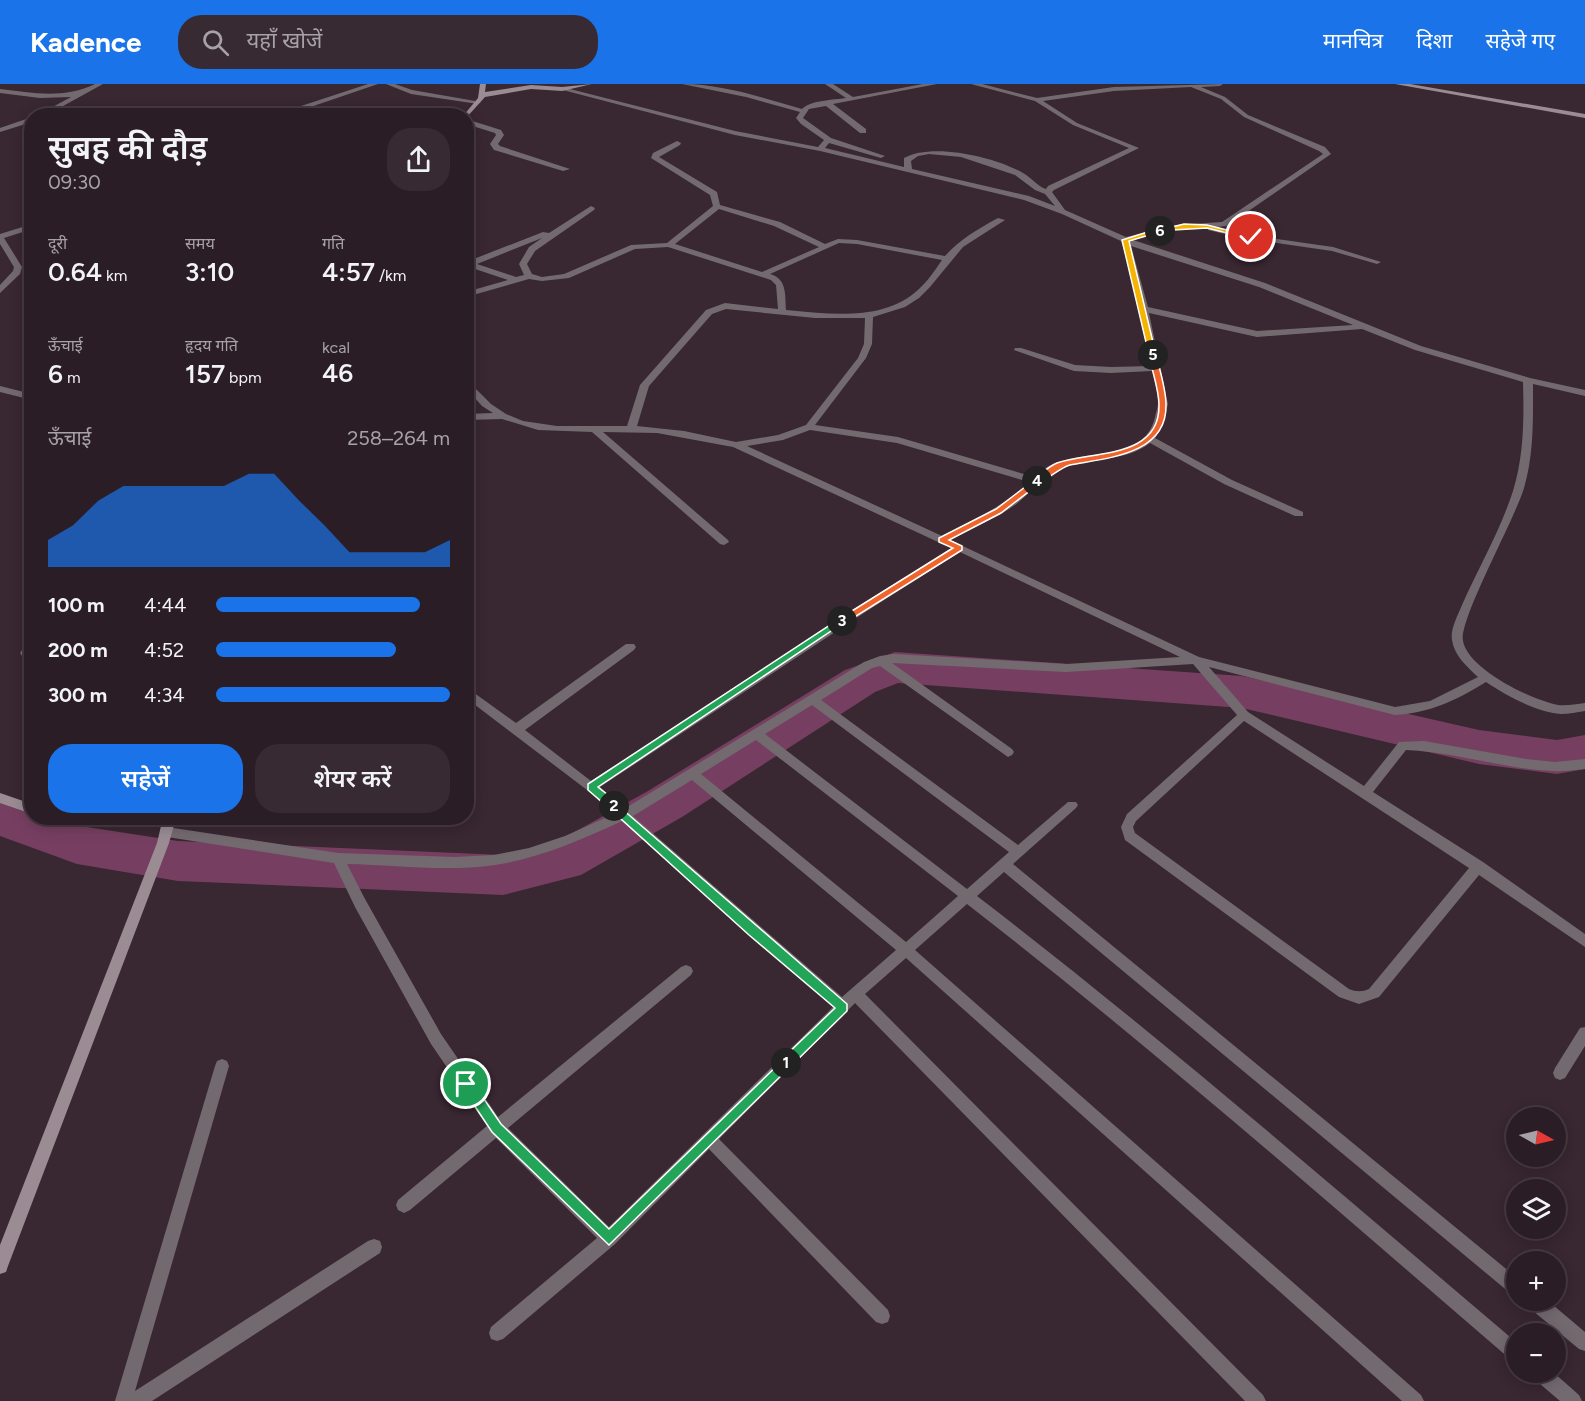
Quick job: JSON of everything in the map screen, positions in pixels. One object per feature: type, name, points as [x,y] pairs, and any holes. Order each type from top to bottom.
[{"type":"street","points":[[55,108],[100,84]]},
{"type":"street","points":[[302,108],[375,84]]},
{"type":"street","points":[[389,84],[417,93],[480,98],[531,87],[562,89],[735,134],[907,166]]},
{"type":"street","points":[[473,108],[480,98],[483,84]]},
{"type":"street","points":[[562,89],[589,84]]},
{"type":"street","points":[[685,84],[747,95],[802,111]]},
{"type":"street","points":[[828,84],[851,98]]},
{"type":"street","points":[[934,84],[825,102],[807,107],[799,118],[828,140],[907,166],[1026,198],[1065,212],[1125,240],[1262,285],[1363,327],[1448,358],[1585,393]]},
{"type":"street","points":[[974,84],[1037,100],[1075,124],[1135,148],[1058,182],[1048,192]]},
{"type":"street","points":[[1037,100],[1114,89],[1220,84]]},
{"type":"street","points":[[1398,84],[1585,116]]},
{"type":"street","points":[[1125,240],[1175,227],[1207,226],[1230,220],[1327,154],[1322,149],[1246,116],[1223,98],[1193,86]]},
{"type":"street","points":[[0,91],[40,96],[82,94]]},
{"type":"street","points":[[825,102],[863,131]]},
{"type":"street","points":[[0,130],[24,122]]},
{"type":"street","points":[[474,122],[498,132],[500,135],[494,144],[497,148],[566,169]]},
{"type":"street","points":[[820,149],[828,140]]},
{"type":"street","points":[[677,143],[656,155],[655,158],[714,194],[717,206]]},
{"type":"street","points":[[907,166],[912,155],[923,152],[975,159],[1021,174],[1031,186],[1048,192],[1065,212]]},
{"type":"street","points":[[669,245],[717,206]]},
{"type":"street","points":[[717,206],[777,224],[824,246]]},
{"type":"street","points":[[529,276],[523,264],[525,257],[538,245],[591,208]]},
{"type":"street","points":[[631,429],[645,385],[709,312],[725,306],[816,315],[869,314],[908,303],[919,295],[963,242],[1001,220]]},
{"type":"street","points":[[1207,226],[1242,236],[1324,248],[1377,262]]},
{"type":"street","points":[[474,262],[563,228]]},
{"type":"street","points":[[0,290],[17,272],[18,267],[0,237],[24,229]]},
{"type":"street","points":[[942,540],[999,511],[1058,465],[1129,452],[1148,438],[1161,418],[1163,404],[1156,368],[1125,240]]},
{"type":"street","points":[[526,241],[538,245]]},
{"type":"street","points":[[765,273],[838,241],[856,242],[947,259]]},
{"type":"street","points":[[474,293],[529,276],[542,279],[566,276],[634,247],[669,245],[765,273],[780,284],[782,312]]},
{"type":"street","points":[[474,266],[516,280]]},
{"type":"street","points":[[1143,309],[1244,333],[1284,333],[1363,327]]},
{"type":"street","points":[[809,427],[862,358],[868,345],[869,314]]},
{"type":"street","points":[[1018,350],[1056,364],[1083,369],[1156,368]]},
{"type":"street","points":[[1528,380],[1528,452],[1524,474],[1498,544],[1458,626],[1457,641],[1467,658],[1508,691],[1560,710],[1585,707]]},
{"type":"street","points":[[0,389],[24,395]]},
{"type":"street","points":[[474,391],[488,406],[505,416]]},
{"type":"street","points":[[474,417],[505,416],[558,429],[631,429],[688,435],[736,445],[1196,660],[1395,711],[1420,711],[1442,703],[1488,676]]},
{"type":"street","points":[[736,445],[780,438],[809,427],[898,441],[1036,482]]},
{"type":"street","points":[[595,430],[724,542]]},
{"type":"street","points":[[1148,438],[1228,482],[1299,514]]},
{"type":"street","points":[[591,787],[770,668],[959,548]]},
{"type":"street","points":[[517,729],[630,648]]},
{"type":"street","points":[[137,825],[167,828],[338,858],[455,862],[494,860],[529,854],[569,840],[624,815],[812,699],[880,660],[910,657],[1066,668],[1196,660],[1244,715],[1478,866],[1585,941]]},
{"type":"street","points":[[880,660],[1008,752]]},
{"type":"street","points":[[474,697],[591,787],[753,932],[843,1007]]},
{"type":"street","points":[[812,699],[1018,852]]},
{"type":"street","points":[[1244,715],[1131,818],[1127,827],[1130,836],[1344,993],[1355,999],[1365,998],[1374,993],[1478,866]]},
{"type":"street","points":[[756,733],[969,896],[1216,1097],[1506,1344]]},
{"type":"street","points":[[1365,794],[1403,745],[1424,746],[1555,767],[1585,764]]},
{"type":"street","points":[[692,773],[906,950],[1415,1401]]},
{"type":"street","points":[[0,798],[24,806]]},
{"type":"street","points":[[497,1333],[609,1238],[855,994],[1072,805]]},
{"type":"street","points":[[0,1266],[167,828]]},
{"type":"street","points":[[338,858],[360,903],[436,1039],[497,1128],[609,1238]]},
{"type":"street","points":[[1004,865],[1506,1279]]},
{"type":"street","points":[[404,1205],[686,970]]},
{"type":"street","points":[[855,994],[1257,1401]]},
{"type":"street","points":[[1560,1073],[1585,1033]]},
{"type":"street","points":[[124,1401],[222,1065]]},
{"type":"street","points":[[709,1139],[882,1316]]},
{"type":"street","points":[[136,1401],[374,1247]]},
{"type":"street","points":[[1546,1311],[1585,1343]]},
{"type":"street","points":[[1552,1383],[1573,1401]]},
{"type":"waterway","points":[[0,816],[77,845],[178,861],[503,875],[564,861],[665,804],[860,681],[895,667],[1242,692],[1479,747],[1557,757],[1585,752]]},
{"type":"route","points":[[466,1084],[497,1128],[609,1238],[843,1007],[753,932],[591,787],[893,588],[959,548],[942,540],[999,511],[1048,471],[1070,462],[1108,458],[1129,452],[1143,443],[1155,430],[1161,418],[1163,404],[1140,291],[1125,240],[1184,226],[1207,226],[1251,237]]}]
